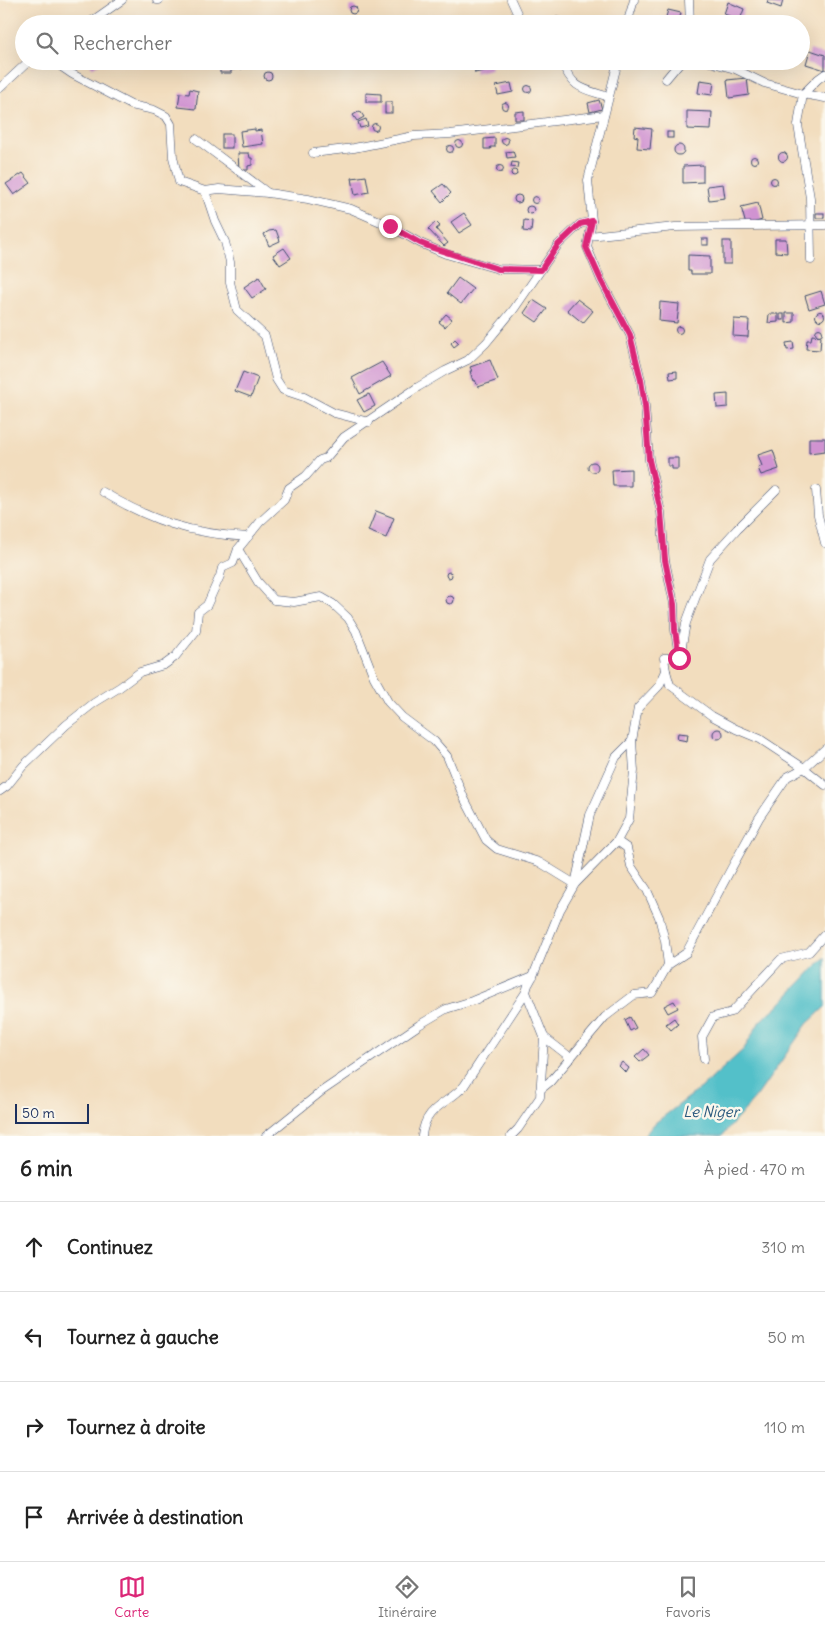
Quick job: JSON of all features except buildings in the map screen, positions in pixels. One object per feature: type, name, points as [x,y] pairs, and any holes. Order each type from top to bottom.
[{"type":"street","points":[[101,15],[122,0]]},
{"type":"street","points":[[511,0],[518,15]]},
{"type":"street","points":[[630,15],[634,0]]},
{"type":"street","points":[[689,0],[690,15]]},
{"type":"street","points":[[0,88],[19,70]]},
{"type":"street","points":[[66,70],[131,105],[154,110],[166,116],[171,124],[173,157],[179,182],[205,191],[219,189],[268,193],[308,199],[351,209],[446,254],[498,269],[541,270]]},
{"type":"street","points":[[565,70],[569,78],[581,88],[609,97]]},
{"type":"street","points":[[616,70],[588,180],[592,221],[586,247],[630,335],[641,380],[649,460],[661,512],[665,560],[674,604],[679,658]]},
{"type":"street","points":[[666,79],[674,70]]},
{"type":"street","points":[[737,70],[764,83],[825,98]]},
{"type":"street","points":[[811,260],[810,198],[798,125],[803,94],[818,78],[825,74]]},
{"type":"street","points":[[313,153],[354,148],[414,136],[450,134],[604,115]]},
{"type":"street","points":[[196,139],[268,193]]},
{"type":"street","points":[[205,191],[215,221],[225,242],[230,262],[230,282],[237,310],[265,336],[276,379],[283,390],[304,397],[334,413],[369,422]]},
{"type":"street","points":[[0,790],[7,786],[23,766],[66,725],[87,709],[140,672],[164,665],[175,658],[196,631],[198,612],[207,605],[222,568],[233,563],[238,550],[260,522],[284,500],[289,488],[306,476],[320,460],[326,458],[344,437],[369,422],[418,387],[468,360],[486,343],[514,309],[558,245],[580,224],[592,221]]},
{"type":"street","points":[[589,236],[675,227],[825,225]]},
{"type":"street","points":[[679,658],[686,623],[710,559],[776,490]]},
{"type":"street","points":[[816,490],[818,515],[825,543]]},
{"type":"street","points":[[103,492],[127,506],[172,525],[219,536],[248,537]]},
{"type":"street","points":[[238,550],[258,582],[274,600],[294,602],[321,597],[333,604],[348,618],[356,631],[374,677],[388,702],[402,717],[434,741],[447,756],[464,798],[486,840],[497,849],[539,862],[575,884]]},
{"type":"street","points":[[679,658],[664,658],[670,685],[712,716],[760,739],[804,768],[825,785]]},
{"type":"street","points":[[422,1136],[423,1126],[428,1115],[440,1104],[454,1096],[464,1086],[526,992],[560,910],[575,884],[617,841],[629,819],[634,771],[632,741],[638,708],[659,686],[666,671]]},
{"type":"street","points":[[575,884],[590,815],[616,758],[632,741]]},
{"type":"street","points":[[540,1090],[550,1082],[605,1017],[634,995],[652,993],[668,965],[686,953],[740,852],[787,776],[804,768],[825,749]]},
{"type":"street","points":[[617,841],[627,848],[631,866],[647,890],[659,917],[668,965]]},
{"type":"street","points":[[704,1059],[702,1037],[714,1017],[732,1012],[781,959],[809,952],[825,934]]},
{"type":"street","points":[[266,1136],[322,1091],[419,1025],[446,1009],[472,1002],[533,976]]},
{"type":"street","points":[[511,1136],[540,1097],[544,1037],[526,992]]},
{"type":"street","points":[[544,1037],[571,1058]]},
{"type":"water","name":"Le Niger","points":[[825,957],[825,1007],[807,1024],[757,1096],[722,1136],[644,1136],[655,1123],[701,1088],[744,1049],[760,1021],[782,1002]]},
{"type":"route","points":[[390,226],[420,243],[446,254],[498,269],[541,270],[558,245],[580,224],[592,221],[586,247],[630,335],[641,380],[649,460],[661,512],[665,560],[674,604],[679,658]]}]
